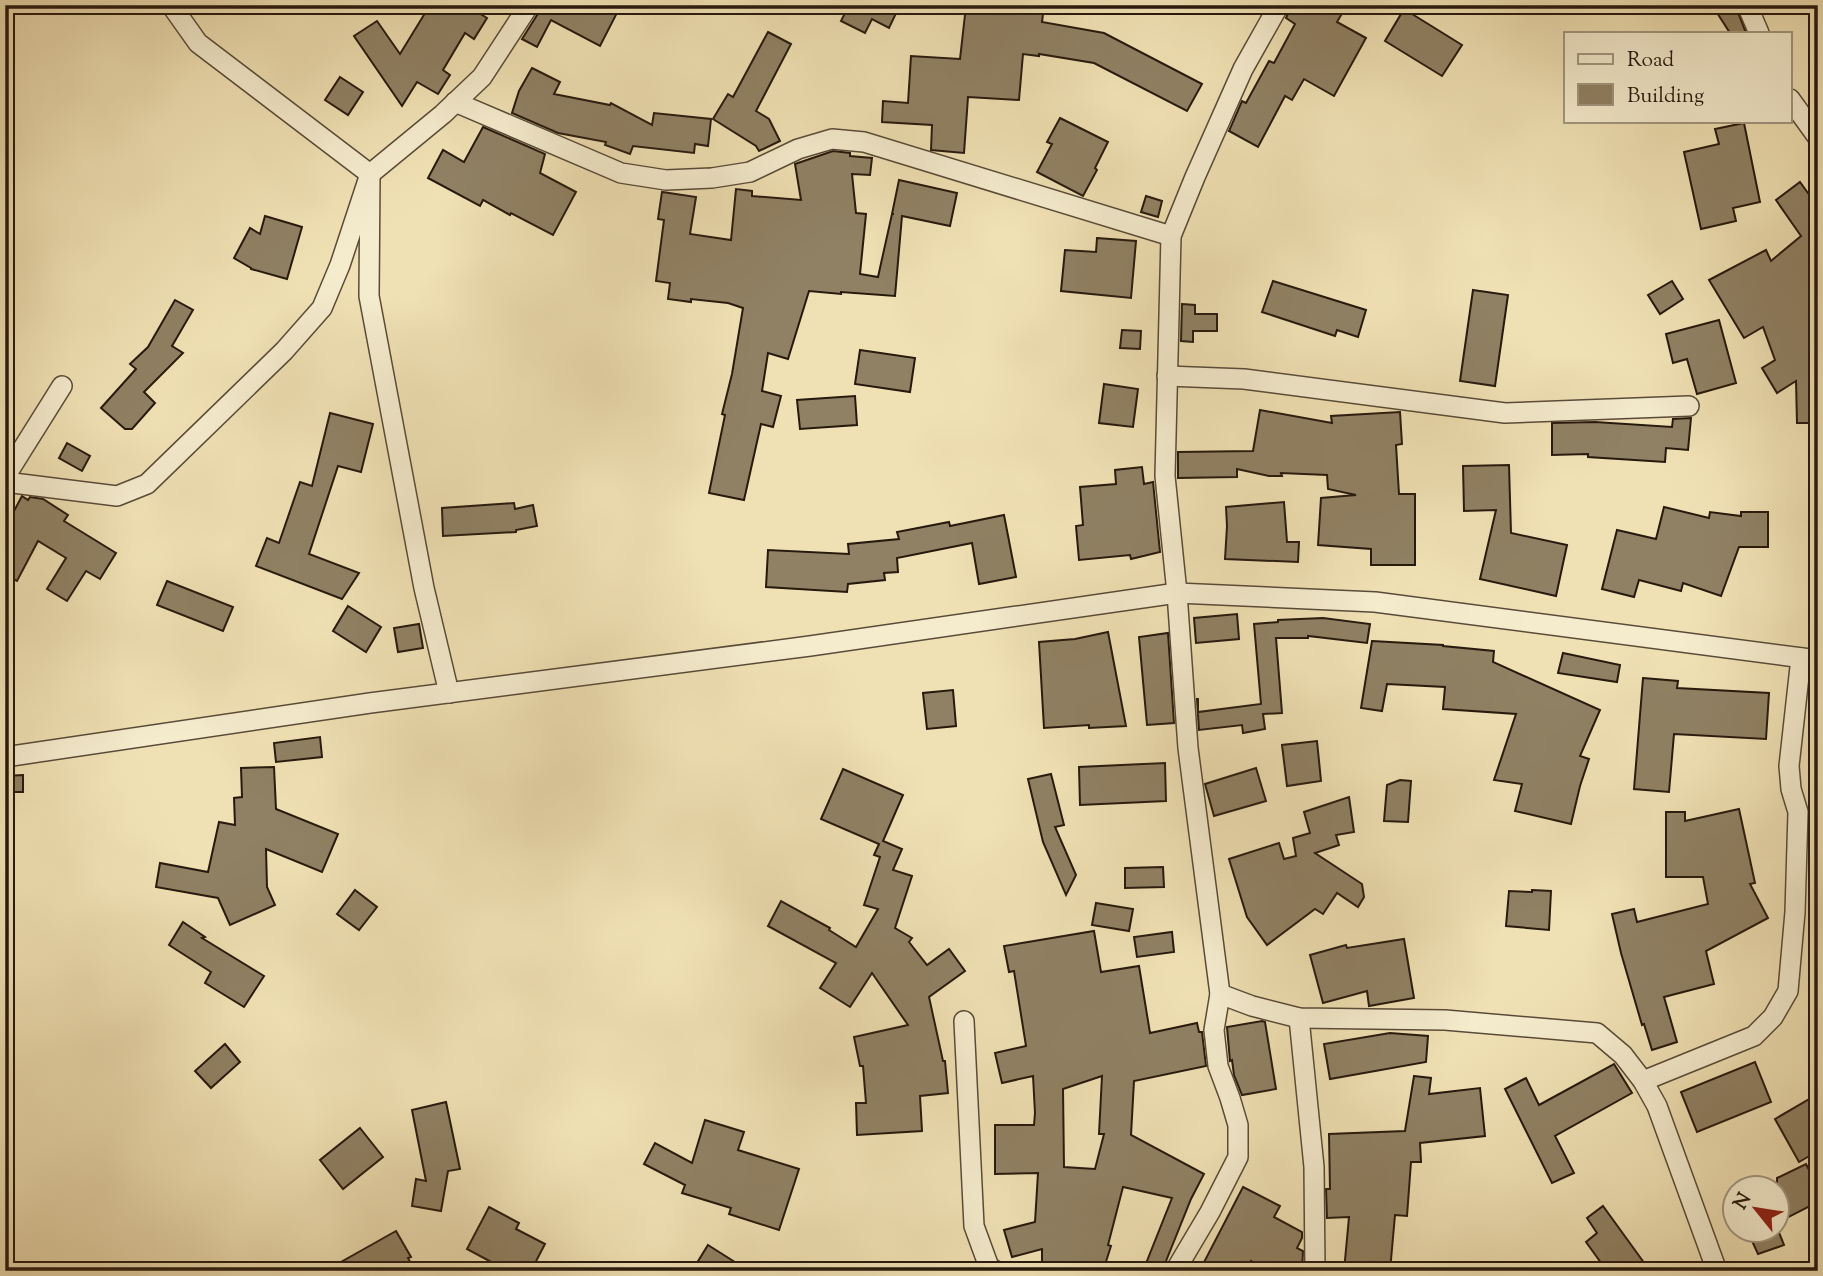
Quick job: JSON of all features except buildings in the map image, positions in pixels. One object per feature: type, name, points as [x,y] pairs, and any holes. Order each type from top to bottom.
[{"type":"street","points":[[171,5],[198,43],[370,174]]},
{"type":"street","points":[[62,386],[5,479],[117,496],[147,484],[284,351],[322,308],[340,265],[370,174],[482,77],[529,5]]},
{"type":"street","points":[[1175,1271],[1238,1157],[1238,1125],[1218,1066],[1213,1030],[1220,994],[1188,748],[1165,476],[1171,236],[1242,69],[1279,5]]},
{"type":"street","points":[[1747,5],[1759,32]]},
{"type":"street","points":[[456,102],[621,173],[666,180],[712,178],[750,172],[798,149],[832,138],[864,142],[1171,236]]},
{"type":"street","points":[[1792,102],[1817,138]]},
{"type":"street","points":[[370,174],[369,296],[424,589],[449,693]]},
{"type":"street","points":[[1167,376],[1244,379],[1505,413],[1689,406]]},
{"type":"street","points":[[5,757],[370,703],[810,646],[1177,593],[1374,602],[1809,659],[1789,766],[1791,789],[1798,812],[1795,912],[1788,991],[1773,1017],[1754,1036],[1643,1081]]},
{"type":"street","points":[[1220,994],[1252,1006],[1299,1018],[1445,1020],[1597,1033],[1623,1055],[1643,1081],[1657,1106],[1717,1271]]},
{"type":"street","points":[[1299,1018],[1314,1167],[1315,1271]]},
{"type":"street","points":[[964,1021],[974,1226],[989,1267],[996,1271]]}]
